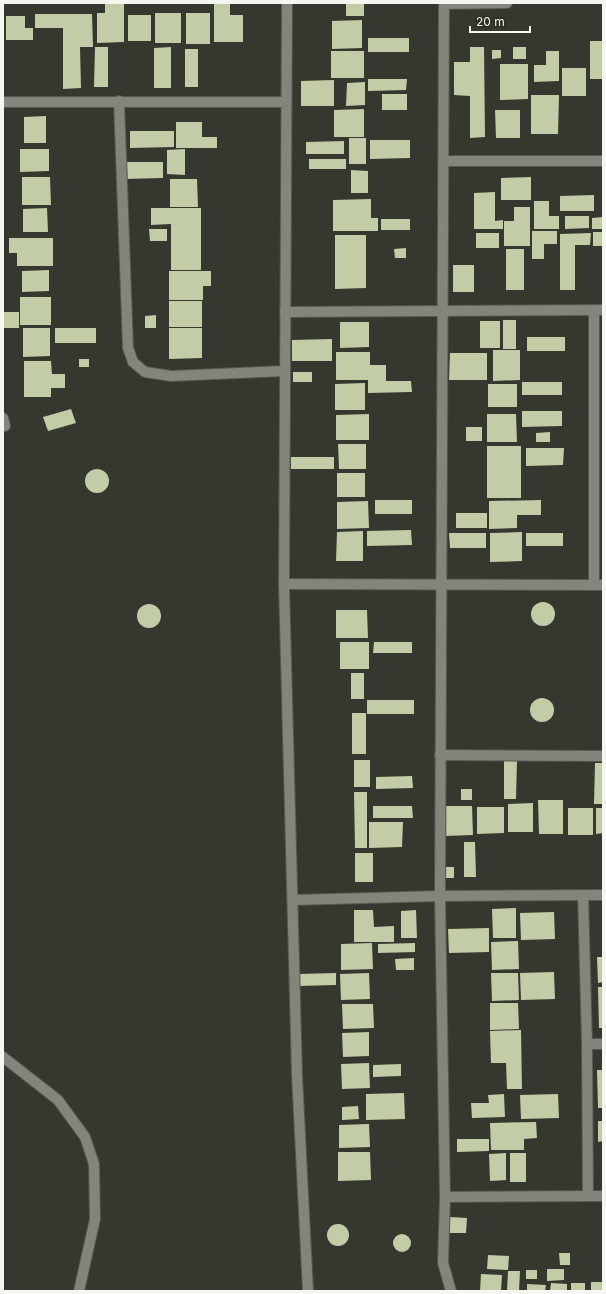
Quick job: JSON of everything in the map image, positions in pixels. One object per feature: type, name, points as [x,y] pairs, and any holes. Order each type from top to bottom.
[{"type":"street","points":[[287,3],[284,584],[297,1075],[308,1291]]},
{"type":"street","points":[[452,1291],[444,1263],[445,1197],[440,896],[444,3],[507,3]]},
{"type":"street","points":[[119,101],[128,348],[133,362],[146,372],[171,376],[285,371]]},
{"type":"street","points":[[3,102],[286,102]]},
{"type":"street","points":[[444,161],[603,160]]},
{"type":"street","points":[[284,584],[599,585],[598,310],[285,312]]},
{"type":"street","points":[[440,755],[603,756]]},
{"type":"street","points":[[583,895],[587,1044],[588,1196]]},
{"type":"street","points":[[293,900],[440,896],[603,895]]},
{"type":"street","points":[[587,1044],[603,1044]]},
{"type":"street","points":[[3,1057],[58,1100],[85,1137],[94,1164],[95,1219],[79,1291]]},
{"type":"street","points":[[445,1197],[603,1196]]},
{"type":"building","points":[[105,3],[124,3],[124,42],[97,43],[97,13],[105,13]]},
{"type":"building","points":[[214,3],[230,3],[230,15],[243,15],[243,42],[214,42]]},
{"type":"building","points":[[346,3],[364,3],[364,16],[346,16]]},
{"type":"building","points":[[155,13],[181,13],[181,43],[155,43]]},
{"type":"building","points":[[186,13],[210,13],[210,44],[186,44]]},
{"type":"building","points":[[35,14],[92,14],[93,47],[80,47],[81,88],[63,89],[63,28],[35,28]]},
{"type":"building","points":[[128,15],[151,15],[151,41],[128,41]]},
{"type":"building","points":[[6,16],[25,16],[25,28],[33,28],[33,40],[6,40]]},
{"type":"building","points":[[362,20],[362,48],[332,49],[332,21]]},
{"type":"building","points":[[368,38],[409,38],[409,52],[368,52]]},
{"type":"building","points":[[590,41],[603,41],[603,79],[590,79]]},
{"type":"building","points":[[95,47],[108,47],[108,87],[94,87]]},
{"type":"building","points":[[171,47],[171,88],[154,88],[154,48]]},
{"type":"building","points":[[470,47],[484,47],[485,137],[470,138],[470,96],[454,95],[454,62],[470,62]]},
{"type":"building","points":[[513,47],[526,47],[526,59],[513,59]]},
{"type":"building","points":[[185,49],[198,49],[198,87],[185,87]]},
{"type":"building","points":[[492,50],[501,50],[501,58],[492,59]]},
{"type":"building","points":[[331,51],[364,51],[364,78],[331,78]]},
{"type":"building","points":[[546,51],[559,51],[559,81],[534,82],[534,65],[546,65]]},
{"type":"building","points":[[500,64],[528,64],[528,99],[500,100]]},
{"type":"building","points":[[562,68],[586,68],[586,96],[562,96]]},
{"type":"building","points":[[368,79],[407,79],[406,90],[368,91]]},
{"type":"building","points":[[334,80],[334,106],[301,106],[301,81]]},
{"type":"building","points":[[365,82],[365,105],[346,106],[347,83]]},
{"type":"building","points":[[382,94],[407,94],[407,110],[382,110]]},
{"type":"building","points":[[531,95],[559,95],[558,134],[531,134]]},
{"type":"building","points":[[364,109],[364,137],[334,137],[334,110]]},
{"type":"building","points":[[495,110],[520,110],[520,138],[496,138]]},
{"type":"building","points":[[46,116],[46,143],[24,143],[24,117]]},
{"type":"building","points":[[176,122],[202,122],[202,137],[217,137],[217,148],[176,148]]},
{"type":"building","points":[[130,131],[174,131],[174,147],[130,148]]},
{"type":"building","points":[[349,138],[366,138],[366,164],[349,164]]},
{"type":"building","points":[[370,140],[410,140],[410,158],[370,159]]},
{"type":"building","points":[[344,141],[344,154],[306,154],[306,142]]},
{"type":"building","points":[[20,149],[49,149],[49,171],[20,172]]},
{"type":"building","points":[[185,149],[185,175],[167,174],[167,150]]},
{"type":"building","points":[[309,159],[346,159],[346,169],[309,169]]},
{"type":"building","points":[[124,162],[163,162],[163,178],[124,179]]},
{"type":"building","points":[[351,170],[368,171],[368,193],[351,193]]},
{"type":"building","points":[[22,177],[50,177],[51,205],[22,205]]},
{"type":"building","points":[[531,177],[531,200],[501,200],[501,178]]},
{"type":"building","points":[[170,179],[197,179],[198,207],[170,207]]},
{"type":"building","points":[[495,192],[495,221],[503,220],[503,229],[474,229],[474,193]]},
{"type":"building","points":[[594,195],[594,211],[560,211],[560,196]]},
{"type":"building","points":[[371,199],[371,218],[378,218],[378,231],[333,231],[333,200]]},
{"type":"building","points":[[534,201],[549,201],[549,216],[559,216],[559,229],[534,229]]},
{"type":"building","points":[[514,207],[530,207],[530,246],[504,246],[504,221],[514,221]]},
{"type":"building","points":[[47,208],[48,232],[23,232],[23,209]]},
{"type":"building","points":[[151,208],[201,208],[201,270],[171,270],[171,224],[151,225]]},
{"type":"building","points":[[565,216],[589,216],[589,228],[565,229]]},
{"type":"building","points":[[603,217],[603,229],[592,229],[592,218]]},
{"type":"building","points":[[381,219],[410,219],[410,230],[381,230]]},
{"type":"building","points":[[149,229],[167,229],[167,241],[150,241]]},
{"type":"building","points":[[532,231],[557,231],[557,244],[544,244],[544,259],[532,259]]},
{"type":"building","points":[[593,232],[603,232],[603,246],[593,246]]},
{"type":"building","points":[[476,233],[499,233],[499,248],[476,248]]},
{"type":"building","points":[[591,233],[590,245],[575,245],[575,290],[560,290],[560,234]]},
{"type":"building","points":[[335,235],[366,235],[366,288],[335,289]]},
{"type":"building","points":[[9,238],[53,238],[53,266],[17,266],[17,253],[9,253]]},
{"type":"building","points":[[406,248],[406,258],[395,258],[394,249]]},
{"type":"building","points":[[506,249],[524,249],[524,290],[506,290]]},
{"type":"building","points":[[453,265],[474,265],[474,292],[453,292]]},
{"type":"building","points":[[49,270],[49,291],[22,292],[22,271]]},
{"type":"building","points":[[169,271],[211,271],[211,286],[203,286],[203,300],[169,300]]},
{"type":"building","points":[[20,297],[51,297],[51,325],[20,325]]},
{"type":"building","points":[[169,301],[202,301],[202,327],[169,327]]},
{"type":"building","points":[[3,312],[19,312],[19,328],[3,328]]},
{"type":"building","points":[[156,315],[156,328],[145,328],[145,316]]},
{"type":"building","points":[[503,320],[516,320],[516,349],[503,349]]},
{"type":"building","points":[[480,321],[500,321],[500,348],[480,348]]},
{"type":"building","points":[[340,322],[369,322],[369,347],[340,348]]},
{"type":"building","points":[[23,328],[50,328],[50,356],[23,357]]},
{"type":"building","points":[[55,328],[96,328],[96,343],[55,343]]},
{"type":"building","points":[[169,328],[202,328],[202,358],[169,359]]},
{"type":"building","points":[[527,337],[565,337],[565,351],[527,351]]},
{"type":"building","points":[[332,339],[332,361],[292,361],[292,340]]},
{"type":"building","points":[[493,350],[520,350],[520,380],[493,381]]},
{"type":"building","points":[[336,352],[370,352],[370,365],[386,365],[386,381],[411,381],[412,392],[368,393],[368,380],[336,380]]},
{"type":"building","points":[[450,353],[487,353],[487,380],[449,380]]},
{"type":"building","points":[[79,359],[89,359],[89,367],[79,367]]},
{"type":"building","points":[[24,361],[51,361],[52,374],[65,374],[65,388],[51,388],[51,397],[24,397]]},
{"type":"building","points":[[293,372],[312,372],[312,382],[293,382]]},
{"type":"building","points":[[522,382],[562,382],[562,395],[522,395]]},
{"type":"building","points":[[365,383],[365,410],[335,410],[335,384]]},
{"type":"building","points":[[488,384],[517,384],[517,407],[488,407]]},
{"type":"building","points":[[71,409],[76,423],[48,431],[43,417]]},
{"type":"building","points":[[522,411],[562,411],[562,426],[522,427]]},
{"type":"building","points":[[369,414],[369,440],[336,440],[336,415]]},
{"type":"building","points":[[487,414],[516,414],[517,442],[487,442]]},
{"type":"building","points":[[466,427],[482,427],[482,441],[466,441]]},
{"type":"building","points":[[550,432],[550,442],[536,442],[536,433]]},
{"type":"building","points":[[338,444],[366,444],[366,469],[339,469]]},
{"type":"building","points":[[487,446],[521,446],[521,498],[487,498]]},
{"type":"building","points":[[526,448],[564,448],[563,465],[526,466]]},
{"type":"building","points":[[291,457],[334,457],[334,469],[291,469]]},
{"type":"building","points":[[97,469],[102,470],[108,476],[108,486],[102,492],[97,493],[92,492],[86,486],[85,481],[86,476],[92,470]]},
{"type":"building","points":[[337,473],[365,473],[365,497],[337,497]]},
{"type":"building","points":[[375,500],[412,500],[412,514],[375,514]]},
{"type":"building","points":[[541,500],[541,515],[517,515],[517,528],[489,529],[489,501]]},
{"type":"building","points":[[368,501],[369,528],[337,529],[337,502]]},
{"type":"building","points":[[456,513],[487,513],[487,528],[456,528]]},
{"type":"building","points":[[411,530],[412,545],[367,546],[367,531]]},
{"type":"building","points":[[363,531],[363,561],[336,561],[337,532]]},
{"type":"building","points":[[522,532],[522,561],[490,562],[490,533]]},
{"type":"building","points":[[449,533],[486,533],[486,548],[450,548]]},
{"type":"building","points":[[526,533],[563,533],[563,546],[526,546]]},
{"type":"building","points":[[543,602],[551,606],[555,614],[551,622],[543,626],[535,622],[531,614],[535,606]]},
{"type":"building","points":[[149,604],[157,608],[161,616],[157,624],[149,628],[141,624],[137,616],[141,608]]},
{"type":"building","points":[[336,610],[367,610],[368,638],[336,638]]},
{"type":"building","points":[[340,642],[369,642],[369,669],[340,669]]},
{"type":"building","points":[[374,642],[412,642],[412,653],[373,653]]},
{"type":"building","points":[[351,673],[364,673],[364,699],[351,699]]},
{"type":"building","points":[[542,698],[547,699],[553,705],[553,715],[547,721],[542,722],[537,721],[531,715],[530,710],[531,705],[537,699]]},
{"type":"building","points":[[367,700],[414,700],[414,714],[367,714]]},
{"type":"building","points":[[352,713],[366,713],[366,754],[352,754]]},
{"type":"building","points":[[354,760],[370,760],[370,787],[354,787]]},
{"type":"building","points":[[504,761],[517,761],[516,799],[504,799]]},
{"type":"building","points":[[595,763],[603,763],[603,804],[594,804]]},
{"type":"building","points":[[412,776],[413,788],[376,789],[376,777]]},
{"type":"building","points":[[461,789],[472,789],[472,800],[461,800]]},
{"type":"building","points":[[354,792],[367,792],[367,848],[355,848]]},
{"type":"building","points":[[538,800],[563,800],[563,834],[539,834]]},
{"type":"building","points":[[533,803],[533,832],[508,832],[508,804]]},
{"type":"building","points":[[373,806],[412,806],[413,818],[373,818]]},
{"type":"building","points":[[444,806],[472,806],[473,835],[444,836]]},
{"type":"building","points":[[477,807],[504,807],[504,833],[477,834]]},
{"type":"building","points":[[568,808],[593,808],[593,835],[568,835]]},
{"type":"building","points":[[596,808],[603,808],[603,833],[596,834]]},
{"type":"building","points":[[369,822],[403,822],[402,847],[369,848]]},
{"type":"building","points":[[464,842],[475,842],[476,877],[464,877]]},
{"type":"building","points":[[355,853],[373,853],[373,882],[355,882]]},
{"type":"building","points":[[443,867],[454,867],[454,878],[443,878]]},
{"type":"building","points":[[516,908],[516,938],[493,938],[492,909]]},
{"type":"building","points":[[354,910],[373,910],[374,927],[394,926],[394,942],[354,942]]},
{"type":"building","points":[[416,910],[417,938],[401,938],[401,911]]},
{"type":"building","points":[[554,912],[555,939],[521,940],[520,913]]},
{"type":"building","points":[[489,928],[489,952],[449,953],[448,929]]},
{"type":"building","points":[[518,941],[519,969],[492,970],[491,942]]},
{"type":"building","points":[[372,943],[373,969],[341,970],[341,944]]},
{"type":"building","points":[[415,943],[415,952],[378,953],[378,944]]},
{"type":"building","points":[[597,957],[603,957],[603,982],[598,983]]},
{"type":"building","points":[[414,958],[414,970],[396,970],[395,959]]},
{"type":"building","points":[[554,972],[555,999],[521,1000],[520,973]]},
{"type":"building","points":[[336,973],[336,985],[298,986],[298,974]]},
{"type":"building","points":[[369,973],[370,999],[341,1000],[340,974]]},
{"type":"building","points":[[491,973],[518,973],[519,1000],[492,1001]]},
{"type":"building","points":[[598,987],[603,987],[603,1028],[599,1028]]},
{"type":"building","points":[[490,1003],[518,1003],[519,1029],[490,1030]]},
{"type":"building","points":[[342,1004],[373,1004],[374,1028],[343,1029]]},
{"type":"building","points":[[521,1030],[522,1089],[507,1089],[506,1063],[491,1063],[490,1031]]},
{"type":"building","points":[[369,1032],[369,1056],[343,1057],[342,1033]]},
{"type":"building","points":[[369,1063],[370,1088],[342,1089],[341,1064]]},
{"type":"building","points":[[401,1064],[401,1076],[373,1077],[373,1065]]},
{"type":"building","points":[[597,1070],[603,1070],[603,1108],[598,1108]]},
{"type":"building","points":[[404,1093],[405,1119],[366,1120],[366,1094]]},
{"type":"building","points":[[504,1094],[505,1117],[472,1118],[471,1103],[489,1103],[488,1095]]},
{"type":"building","points":[[558,1094],[559,1118],[521,1119],[520,1095]]},
{"type":"building","points":[[358,1106],[359,1119],[342,1120],[342,1107]]},
{"type":"building","points":[[598,1121],[603,1121],[603,1141],[598,1142]]},
{"type":"building","points":[[536,1122],[537,1138],[524,1139],[524,1150],[491,1150],[490,1123]]},
{"type":"building","points":[[369,1124],[370,1147],[339,1148],[339,1125]]},
{"type":"building","points":[[457,1139],[489,1139],[489,1151],[457,1152]]},
{"type":"building","points":[[338,1152],[370,1152],[371,1180],[338,1181]]},
{"type":"building","points":[[506,1153],[506,1180],[490,1181],[489,1154]]},
{"type":"building","points":[[510,1153],[526,1153],[526,1182],[510,1182]]},
{"type":"building","points":[[450,1217],[467,1218],[466,1233],[449,1233]]},
{"type":"building","points":[[338,1224],[346,1227],[349,1235],[346,1243],[338,1246],[330,1243],[327,1235],[330,1227]]},
{"type":"building","points":[[402,1234],[408,1237],[411,1243],[408,1249],[402,1252],[396,1249],[393,1243],[396,1237]]},
{"type":"building","points":[[559,1253],[570,1253],[570,1265],[560,1265]]},
{"type":"building","points":[[488,1255],[509,1256],[508,1270],[487,1269]]},
{"type":"building","points":[[547,1269],[564,1269],[564,1280],[547,1281]]},
{"type":"building","points":[[526,1270],[537,1270],[537,1279],[526,1279]]},
{"type":"building","points":[[508,1271],[520,1271],[519,1291],[507,1291]]},
{"type":"building","points":[[481,1274],[502,1275],[501,1291],[480,1291]]},
{"type":"building","points":[[591,1282],[603,1282],[603,1291],[591,1291]]},
{"type":"building","points":[[551,1283],[567,1284],[567,1291],[550,1291]]},
{"type":"building","points":[[571,1283],[585,1283],[585,1291],[571,1291]]},
{"type":"building","points":[[527,1284],[546,1285],[545,1291],[527,1291]]}]
